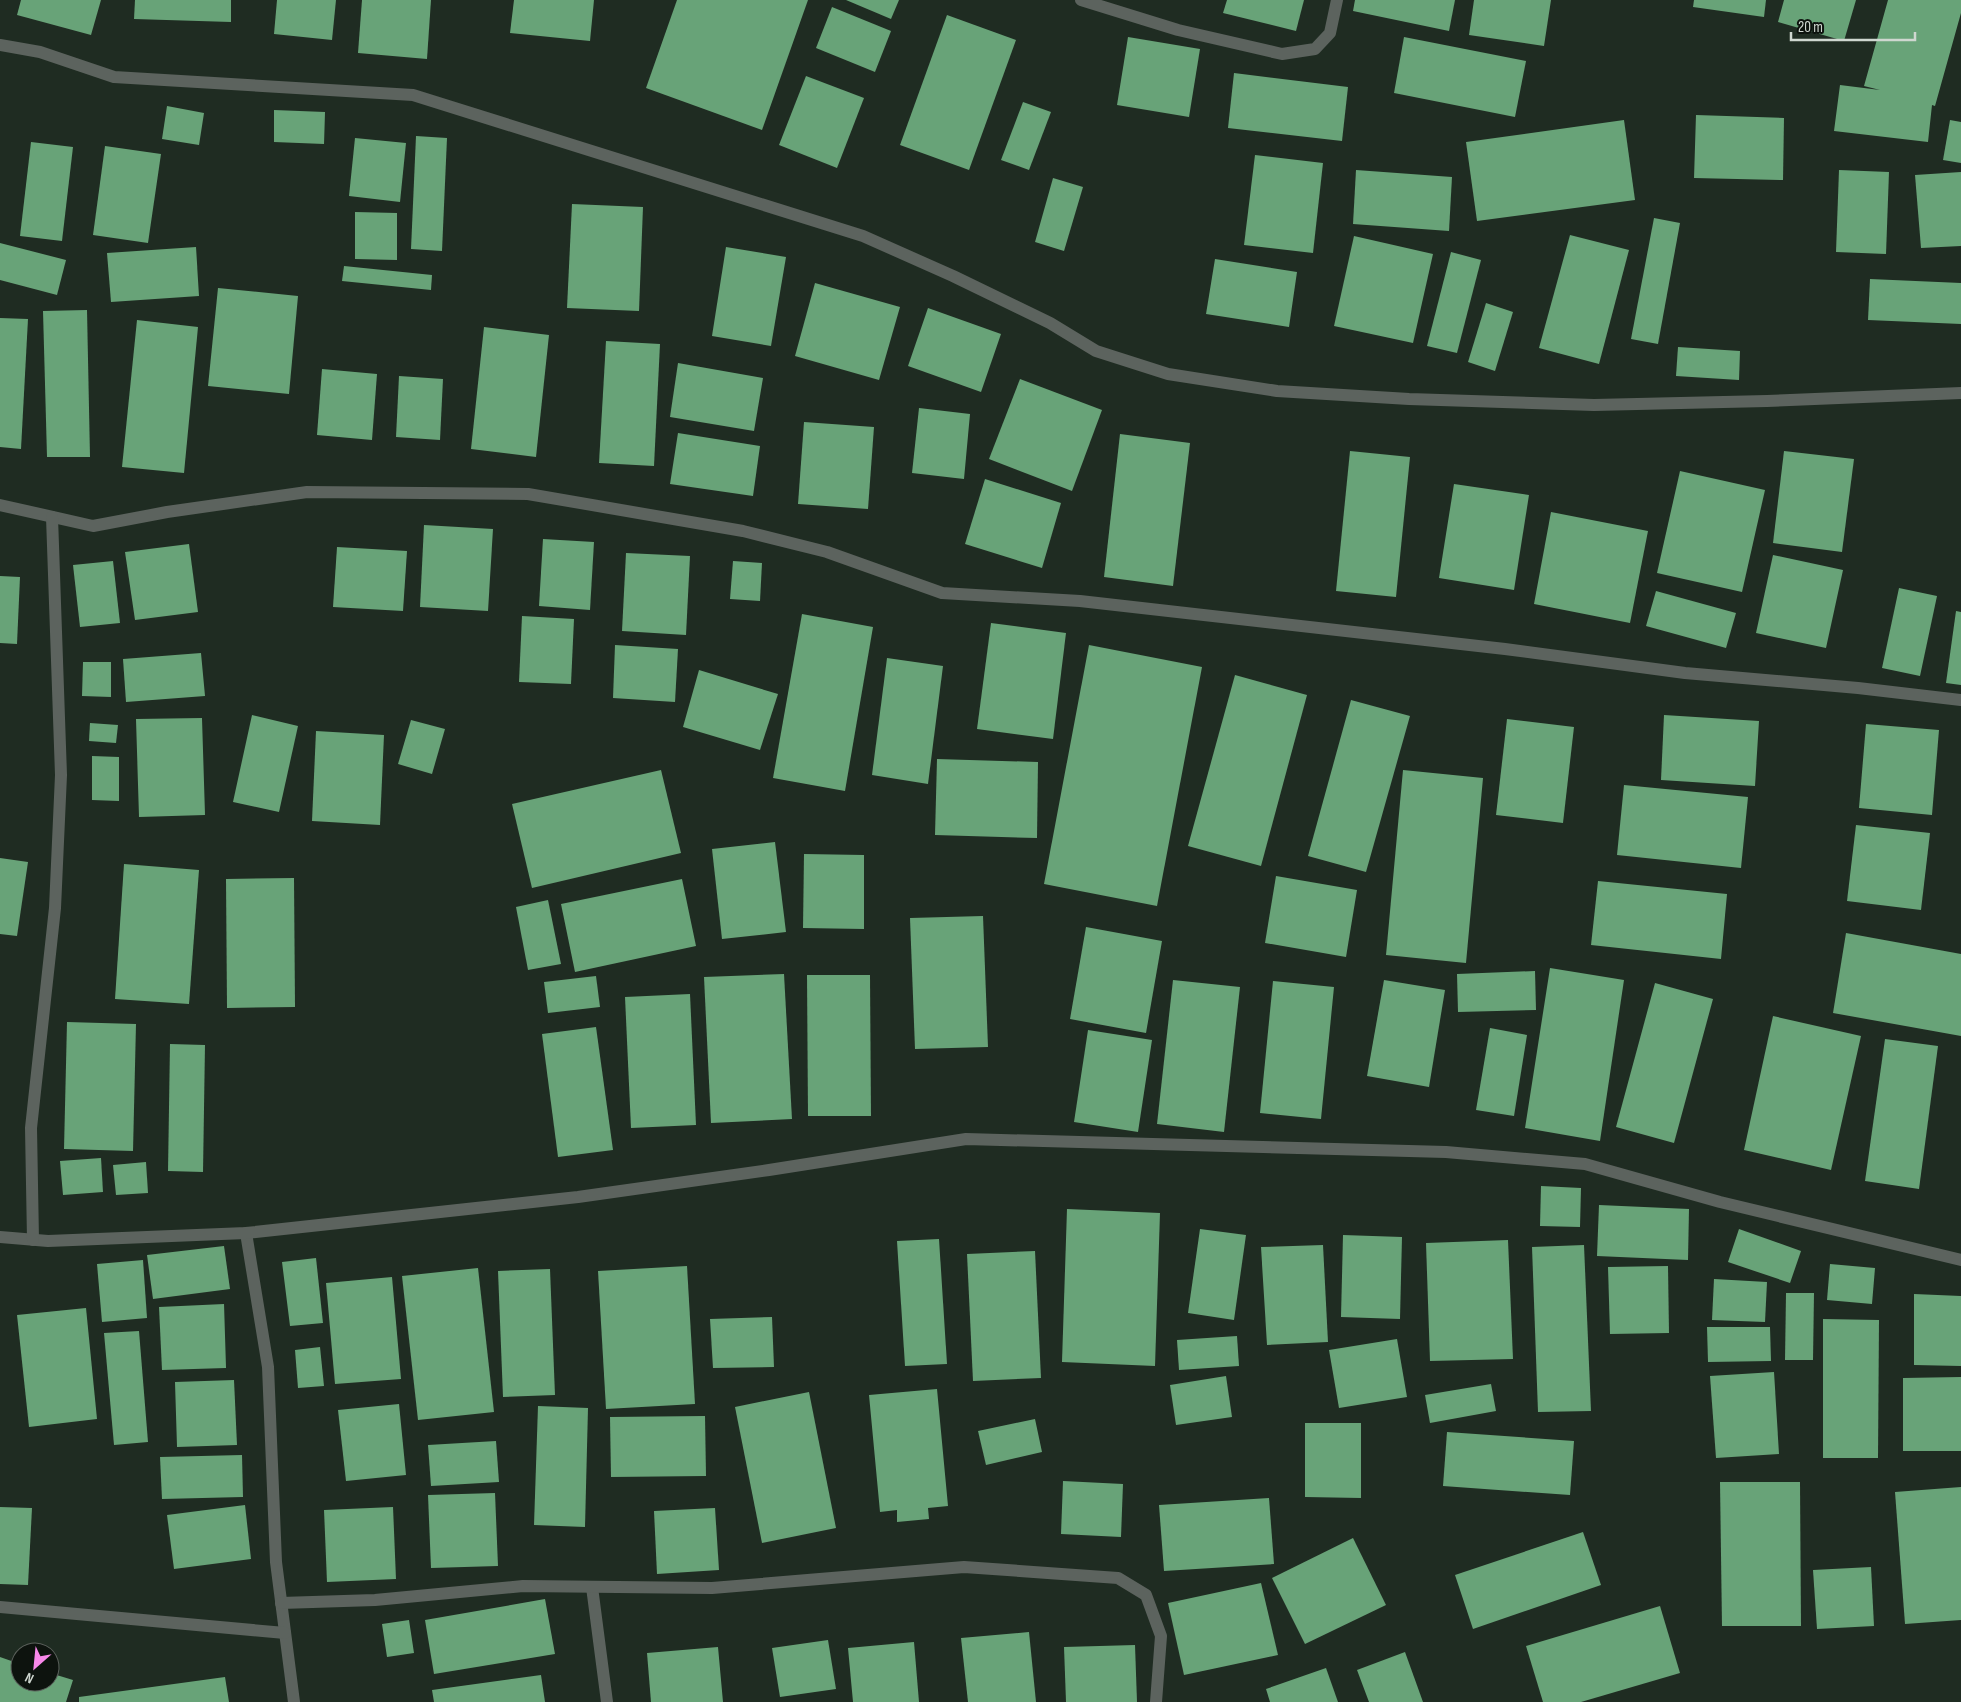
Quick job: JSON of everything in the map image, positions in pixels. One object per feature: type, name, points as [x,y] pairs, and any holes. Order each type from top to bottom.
[{"type":"street","points":[[1081,0],[1178,30],[1282,54],[1315,49],[1330,33],[1337,0]]},
{"type":"street","points":[[0,45],[40,52],[114,77],[413,95],[863,236],[953,276],[1050,323],[1096,351],[1168,374],[1278,391],[1409,399],[1594,405],[1767,401],[1961,393]]},
{"type":"street","points":[[0,505],[93,526],[167,512],[307,492],[528,494],[742,531],[827,552],[942,593],[1080,601],[1506,649],[1685,673],[1858,688],[1961,700]]},
{"type":"street","points":[[33,1240],[31,1128],[55,908],[61,775],[52,517]]},
{"type":"street","points":[[0,1237],[48,1242],[246,1233],[578,1197],[966,1139],[1446,1152],[1585,1164],[1729,1204],[1961,1260]]},
{"type":"street","points":[[246,1233],[268,1366],[276,1562],[294,1702]]},
{"type":"street","points":[[281,1603],[375,1600],[523,1586],[712,1588],[964,1567],[1118,1578],[1146,1595],[1161,1636],[1156,1702]]},
{"type":"street","points":[[592,1587],[607,1702]]},
{"type":"street","points":[[0,1606],[285,1633]]},
{"type":"building","points":[[21,0],[101,0],[91,35],[17,15]]},
{"type":"building","points":[[135,0],[231,0],[231,22],[134,19]]},
{"type":"building","points":[[277,0],[336,0],[332,40],[274,34]]},
{"type":"building","points":[[362,0],[431,0],[427,59],[358,53]]},
{"type":"building","points":[[514,0],[594,0],[590,41],[510,33]]},
{"type":"building","points":[[677,0],[808,0],[762,130],[646,88]]},
{"type":"building","points":[[846,0],[899,0],[891,19]]},
{"type":"building","points":[[1227,0],[1304,0],[1296,31],[1223,13]]},
{"type":"building","points":[[1355,0],[1455,0],[1449,31],[1353,11]]},
{"type":"building","points":[[1474,0],[1551,0],[1544,46],[1469,35]]},
{"type":"building","points":[[1694,0],[1766,0],[1764,17],[1693,7]]},
{"type":"building","points":[[1784,0],[1856,0],[1844,41],[1778,22]]},
{"type":"building","points":[[1888,0],[1961,0],[1961,13],[1935,106],[1932,105],[1928,142],[1834,131],[1840,85],[1880,90],[1864,86]]},
{"type":"building","points":[[832,7],[891,31],[875,72],[816,48]]},
{"type":"building","points":[[947,15],[1016,40],[969,170],[900,145]]},
{"type":"building","points":[[1128,37],[1200,49],[1189,117],[1117,105]]},
{"type":"building","points":[[1404,37],[1526,61],[1515,117],[1394,93]]},
{"type":"building","points":[[1234,73],[1348,87],[1342,141],[1228,128]]},
{"type":"building","points":[[806,76],[864,98],[837,168],[779,145]]},
{"type":"building","points":[[1023,102],[1051,112],[1029,170],[1001,160]]},
{"type":"building","points":[[167,106],[204,113],[199,145],[162,139]]},
{"type":"building","points":[[274,110],[325,112],[324,144],[274,142]]},
{"type":"building","points":[[1696,115],[1784,118],[1783,180],[1694,178]]},
{"type":"building","points":[[1624,120],[1635,200],[1477,221],[1466,142]]},
{"type":"building","points":[[1950,120],[1961,122],[1961,163],[1943,160]]},
{"type":"building","points":[[416,136],[447,138],[442,251],[411,249]]},
{"type":"building","points":[[355,138],[406,143],[400,202],[349,196]]},
{"type":"building","points":[[31,142],[73,147],[62,241],[20,236]]},
{"type":"building","points":[[105,146],[161,154],[148,243],[93,235]]},
{"type":"building","points":[[1255,155],[1323,163],[1313,253],[1244,245]]},
{"type":"building","points":[[1356,170],[1452,177],[1449,231],[1353,224]]},
{"type":"building","points":[[1839,170],[1889,172],[1886,254],[1836,252]]},
{"type":"building","points":[[1961,172],[1961,246],[1921,248],[1915,175]]},
{"type":"building","points":[[1053,178],[1083,187],[1064,251],[1035,242]]},
{"type":"building","points":[[572,204],[643,207],[639,311],[567,308]]},
{"type":"building","points":[[355,212],[397,213],[397,260],[355,259]]},
{"type":"building","points":[[1654,218],[1680,223],[1658,344],[1631,339]]},
{"type":"building","points":[[1570,235],[1629,250],[1599,364],[1539,348]]},
{"type":"building","points":[[1354,236],[1433,254],[1413,343],[1334,326]]},
{"type":"building","points":[[0,243],[66,260],[57,295],[0,280]]},
{"type":"building","points":[[196,247],[199,296],[111,302],[107,253]]},
{"type":"building","points":[[726,247],[786,257],[771,346],[712,336]]},
{"type":"building","points":[[1451,252],[1481,260],[1457,353],[1427,346]]},
{"type":"building","points":[[1215,259],[1297,272],[1289,327],[1206,314]]},
{"type":"building","points":[[344,266],[432,275],[431,290],[342,281]]},
{"type":"building","points":[[1870,279],[1961,283],[1961,324],[1868,320]]},
{"type":"building","points":[[815,283],[900,307],[879,380],[795,356]]},
{"type":"building","points":[[218,288],[298,296],[289,394],[208,386]]},
{"type":"building","points":[[1486,303],[1513,312],[1495,371],[1468,362]]},
{"type":"building","points":[[928,308],[1001,334],[981,392],[908,366]]},
{"type":"building","points":[[87,310],[90,457],[47,457],[43,311]]},
{"type":"building","points":[[0,318],[28,319],[21,449],[0,447]]},
{"type":"building","points":[[137,320],[198,327],[184,473],[122,467]]},
{"type":"building","points":[[484,327],[549,335],[536,457],[471,449]]},
{"type":"building","points":[[606,341],[660,344],[654,466],[599,463]]},
{"type":"building","points":[[1678,347],[1740,351],[1739,380],[1676,376]]},
{"type":"building","points":[[678,363],[763,378],[754,431],[670,417]]},
{"type":"building","points":[[322,369],[377,374],[372,440],[317,435]]},
{"type":"building","points":[[399,376],[443,379],[440,440],[396,437]]},
{"type":"building","points":[[1020,379],[1102,410],[1072,491],[989,459]]},
{"type":"building","points":[[919,408],[970,414],[964,479],[912,473]]},
{"type":"building","points":[[804,422],[874,427],[868,509],[798,504]]},
{"type":"building","points":[[678,433],[760,446],[753,496],[670,484]]},
{"type":"building","points":[[1120,434],[1190,443],[1173,586],[1104,577]]},
{"type":"building","points":[[1350,451],[1410,457],[1396,597],[1336,591]]},
{"type":"building","points":[[1784,451],[1854,459],[1842,552],[1773,543]]},
{"type":"building","points":[[1680,471],[1765,490],[1742,592],[1657,573]]},
{"type":"building","points":[[985,479],[1061,503],[1042,568],[965,544]]},
{"type":"building","points":[[1454,484],[1529,495],[1514,590],[1439,578]]},
{"type":"building","points":[[1551,512],[1648,531],[1630,623],[1534,604]]},
{"type":"building","points":[[424,525],[493,529],[488,611],[420,607]]},
{"type":"building","points":[[543,539],[594,542],[590,610],[539,606]]},
{"type":"building","points":[[189,544],[198,612],[135,620],[125,552]]},
{"type":"building","points":[[337,547],[407,551],[403,611],[333,607]]},
{"type":"building","points":[[626,553],[690,556],[686,635],[622,631]]},
{"type":"building","points":[[1773,555],[1843,570],[1826,648],[1756,633]]},
{"type":"building","points":[[113,561],[120,623],[80,627],[73,565]]},
{"type":"building","points":[[733,561],[762,563],[760,601],[730,599]]},
{"type":"building","points":[[0,576],[20,577],[17,644],[0,643]]},
{"type":"building","points":[[1899,588],[1937,596],[1920,676],[1882,668]]},
{"type":"building","points":[[1656,591],[1736,613],[1726,648],[1646,626]]},
{"type":"building","points":[[1956,611],[1961,612],[1961,685],[1946,683]]},
{"type":"building","points":[[802,614],[873,627],[845,791],[773,778]]},
{"type":"building","points":[[522,616],[574,619],[571,684],[519,682]]},
{"type":"building","points":[[991,623],[1066,633],[1053,739],[977,729]]},
{"type":"building","points":[[615,645],[678,649],[675,702],[613,698]]},
{"type":"building","points":[[1089,645],[1202,667],[1157,906],[1044,884]]},
{"type":"building","points":[[201,653],[205,696],[126,702],[123,659]]},
{"type":"building","points":[[887,658],[943,666],[928,784],[872,775]]},
{"type":"building","points":[[83,662],[111,662],[111,697],[82,696]]},
{"type":"building","points":[[699,670],[778,694],[760,750],[683,727]]},
{"type":"building","points":[[1235,675],[1307,695],[1261,866],[1188,846]]},
{"type":"building","points":[[1351,700],[1410,716],[1366,872],[1308,856]]},
{"type":"building","points":[[252,715],[298,726],[279,812],[233,802]]},
{"type":"building","points":[[1664,715],[1759,721],[1755,786],[1661,780]]},
{"type":"building","points":[[202,718],[205,815],[139,817],[136,719]]},
{"type":"building","points":[[1507,719],[1574,727],[1563,823],[1496,815]]},
{"type":"building","points":[[411,720],[445,729],[432,774],[398,764]]},
{"type":"building","points":[[90,723],[118,725],[116,743],[89,741]]},
{"type":"building","points":[[1866,724],[1939,730],[1932,815],[1859,808]]},
{"type":"building","points":[[316,731],[384,735],[380,825],[312,821]]},
{"type":"building","points":[[92,756],[119,757],[119,801],[92,800]]},
{"type":"building","points":[[937,759],[1038,762],[1037,838],[935,835]]},
{"type":"building","points":[[661,770],[681,853],[532,888],[512,804]]},
{"type":"building","points":[[1403,770],[1483,778],[1466,963],[1386,955]]},
{"type":"building","points":[[1624,785],[1748,797],[1741,868],[1617,855]]},
{"type":"building","points":[[1856,825],[1930,833],[1921,910],[1847,901]]},
{"type":"building","points":[[775,842],[786,932],[722,939],[712,849]]},
{"type":"building","points":[[804,854],[864,855],[864,929],[803,928]]},
{"type":"building","points":[[0,858],[28,862],[17,936],[0,934]]},
{"type":"building","points":[[124,864],[199,870],[189,1004],[115,999]]},
{"type":"building","points":[[1276,876],[1357,890],[1346,957],[1265,943]]},
{"type":"building","points":[[294,878],[295,1007],[227,1008],[226,879]]},
{"type":"building","points":[[682,879],[696,946],[575,972],[561,904]]},
{"type":"building","points":[[1598,881],[1727,894],[1721,959],[1591,945]]},
{"type":"building","points":[[548,900],[561,964],[528,970],[516,907]]},
{"type":"building","points":[[983,916],[988,1047],[915,1049],[910,918]]},
{"type":"building","points":[[1086,927],[1162,941],[1146,1033],[1070,1019]]},
{"type":"building","points":[[1846,933],[1961,954],[1961,1036],[1833,1013]]},
{"type":"building","points":[[1550,968],[1624,980],[1600,1141],[1525,1128]]},
{"type":"building","points":[[1535,971],[1536,1010],[1458,1012],[1457,974]]},
{"type":"building","points":[[784,974],[792,1119],[711,1123],[704,977]]},
{"type":"building","points":[[807,975],[870,975],[871,1116],[808,1116]]},
{"type":"building","points":[[596,976],[600,1007],[548,1013],[544,982]]},
{"type":"building","points":[[1173,980],[1240,987],[1224,1132],[1157,1124]]},
{"type":"building","points":[[1384,980],[1445,990],[1429,1087],[1367,1076]]},
{"type":"building","points":[[1273,981],[1334,987],[1321,1119],[1260,1113]]},
{"type":"building","points":[[1655,983],[1713,999],[1674,1143],[1616,1127]]},
{"type":"building","points":[[690,994],[696,1125],[631,1128],[625,997]]},
{"type":"building","points":[[1773,1016],[1861,1036],[1831,1170],[1744,1150]]},
{"type":"building","points":[[67,1022],[136,1024],[133,1151],[64,1149]]},
{"type":"building","points":[[596,1027],[613,1150],[558,1157],[542,1034]]},
{"type":"building","points":[[1490,1028],[1527,1035],[1514,1116],[1476,1110]]},
{"type":"building","points":[[1088,1030],[1152,1040],[1138,1132],[1074,1122]]},
{"type":"building","points":[[1885,1039],[1938,1046],[1919,1189],[1865,1181]]},
{"type":"building","points":[[170,1044],[205,1045],[203,1172],[168,1171]]},
{"type":"building","points":[[101,1158],[103,1192],[63,1195],[60,1161]]},
{"type":"building","points":[[146,1162],[148,1193],[116,1195],[113,1165]]},
{"type":"building","points":[[1541,1186],[1581,1188],[1580,1227],[1540,1226]]},
{"type":"building","points":[[1599,1205],[1689,1209],[1688,1260],[1597,1256]]},
{"type":"building","points":[[1067,1209],[1160,1213],[1155,1366],[1062,1362]]},
{"type":"building","points":[[1200,1229],[1246,1235],[1234,1320],[1188,1313]]},
{"type":"building","points":[[1739,1229],[1801,1251],[1790,1283],[1728,1262]]},
{"type":"building","points":[[1343,1235],[1402,1237],[1400,1319],[1341,1317]]},
{"type":"building","points":[[939,1239],[947,1364],[905,1366],[897,1241]]},
{"type":"building","points":[[1508,1240],[1513,1359],[1430,1361],[1426,1243]]},
{"type":"building","points":[[1323,1245],[1328,1342],[1267,1345],[1261,1247]]},
{"type":"building","points":[[1584,1245],[1591,1411],[1538,1412],[1532,1247]]},
{"type":"building","points":[[224,1246],[230,1289],[153,1299],[147,1255]]},
{"type":"building","points":[[1035,1251],[1041,1378],[973,1381],[967,1254]]},
{"type":"building","points":[[316,1258],[323,1323],[290,1326],[282,1262]]},
{"type":"building","points":[[143,1260],[147,1318],[102,1322],[97,1264]]},
{"type":"building","points":[[1830,1264],[1875,1268],[1872,1304],[1827,1300]]},
{"type":"building","points":[[687,1266],[695,1404],[606,1409],[598,1271]]},
{"type":"building","points":[[1668,1266],[1669,1333],[1610,1334],[1608,1267]]},
{"type":"building","points":[[478,1268],[494,1412],[418,1420],[402,1276]]},
{"type":"building","points":[[550,1269],[555,1395],[503,1397],[498,1271]]},
{"type":"building","points":[[392,1277],[401,1379],[335,1384],[326,1283]]},
{"type":"building","points":[[1714,1279],[1767,1282],[1765,1322],[1712,1320]]},
{"type":"building","points":[[1786,1293],[1814,1293],[1813,1360],[1785,1360]]},
{"type":"building","points":[[1914,1294],[1961,1296],[1961,1366],[1914,1365]]},
{"type":"building","points":[[224,1304],[226,1368],[162,1370],[159,1307]]},
{"type":"building","points":[[86,1308],[97,1419],[29,1427],[17,1315]]},
{"type":"building","points":[[772,1317],[774,1367],[713,1368],[710,1319]]},
{"type":"building","points":[[1823,1319],[1879,1320],[1878,1458],[1823,1458]]},
{"type":"building","points":[[1707,1327],[1770,1327],[1771,1361],[1708,1362]]},
{"type":"building","points":[[139,1331],[148,1442],[114,1445],[104,1333]]},
{"type":"building","points":[[1237,1336],[1239,1366],[1179,1370],[1177,1340]]},
{"type":"building","points":[[1397,1339],[1407,1397],[1339,1408],[1329,1350]]},
{"type":"building","points":[[320,1347],[324,1386],[298,1388],[295,1350]]},
{"type":"building","points":[[1774,1372],[1779,1454],[1716,1458],[1710,1376]]},
{"type":"building","points":[[1226,1376],[1232,1417],[1176,1425],[1170,1385]]},
{"type":"building","points":[[1961,1377],[1961,1451],[1903,1451],[1903,1378]]},
{"type":"building","points":[[234,1380],[237,1445],[177,1447],[175,1382]]},
{"type":"building","points":[[1491,1384],[1496,1411],[1430,1423],[1425,1395]]},
{"type":"building","points":[[937,1389],[948,1506],[928,1508],[929,1519],[897,1522],[897,1510],[880,1512],[869,1395]]},
{"type":"building","points":[[809,1392],[836,1528],[762,1543],[735,1407]]},
{"type":"building","points":[[399,1404],[406,1475],[346,1481],[338,1410]]},
{"type":"building","points":[[538,1406],[588,1408],[585,1527],[534,1525]]},
{"type":"building","points":[[705,1416],[706,1476],[611,1477],[610,1417]]},
{"type":"building","points":[[1035,1419],[1042,1452],[986,1465],[978,1431]]},
{"type":"building","points":[[1305,1423],[1361,1423],[1361,1498],[1305,1497]]},
{"type":"building","points":[[1447,1432],[1574,1441],[1570,1495],[1443,1486]]},
{"type":"building","points":[[496,1441],[499,1482],[431,1486],[428,1445]]},
{"type":"building","points":[[242,1455],[243,1497],[162,1499],[160,1457]]},
{"type":"building","points":[[1063,1481],[1123,1484],[1121,1537],[1061,1534]]},
{"type":"building","points":[[1720,1482],[1800,1482],[1801,1626],[1722,1626]]},
{"type":"building","points":[[1961,1487],[1961,1620],[1905,1624],[1895,1492]]},
{"type":"building","points":[[495,1493],[498,1566],[431,1568],[428,1495]]},
{"type":"building","points":[[1269,1498],[1274,1564],[1164,1571],[1159,1505]]},
{"type":"building","points":[[245,1505],[251,1559],[174,1569],[167,1515]]},
{"type":"building","points":[[0,1507],[32,1508],[28,1585],[0,1584]]},
{"type":"building","points":[[393,1507],[396,1579],[327,1582],[324,1510]]},
{"type":"building","points":[[715,1508],[719,1570],[657,1574],[654,1511]]},
{"type":"building","points":[[1583,1532],[1601,1585],[1473,1629],[1455,1575]]},
{"type":"building","points":[[1353,1538],[1386,1605],[1305,1644],[1272,1578]]},
{"type":"building","points":[[1871,1567],[1874,1626],[1817,1629],[1813,1570]]},
{"type":"building","points":[[1261,1583],[1278,1655],[1184,1675],[1168,1603]]},
{"type":"building","points":[[545,1599],[555,1654],[434,1674],[425,1620]]},
{"type":"building","points":[[1660,1606],[1680,1673],[1581,1702],[1543,1702],[1526,1646]]},
{"type":"building","points":[[409,1620],[414,1653],[387,1657],[382,1624]]},
{"type":"building","points":[[1029,1632],[1036,1702],[968,1702],[961,1638]]},
{"type":"building","points":[[828,1640],[836,1689],[780,1697],[772,1648]]},
{"type":"building","points":[[914,1642],[919,1702],[853,1702],[848,1648]]},
{"type":"building","points":[[1135,1645],[1137,1702],[1066,1702],[1064,1647]]},
{"type":"building","points":[[718,1647],[723,1702],[651,1702],[647,1653]]},
{"type":"building","points":[[1405,1652],[1423,1702],[1369,1702],[1357,1670]]},
{"type":"building","points":[[0,1657],[10,1660],[10,1692],[60,1692],[60,1676],[73,1680],[66,1702],[0,1702]]},
{"type":"building","points":[[1326,1668],[1338,1702],[1270,1702],[1266,1689]]},
{"type":"building","points":[[541,1675],[545,1702],[434,1702],[432,1690]]},
{"type":"building","points":[[225,1677],[229,1702],[79,1702],[79,1697]]}]
